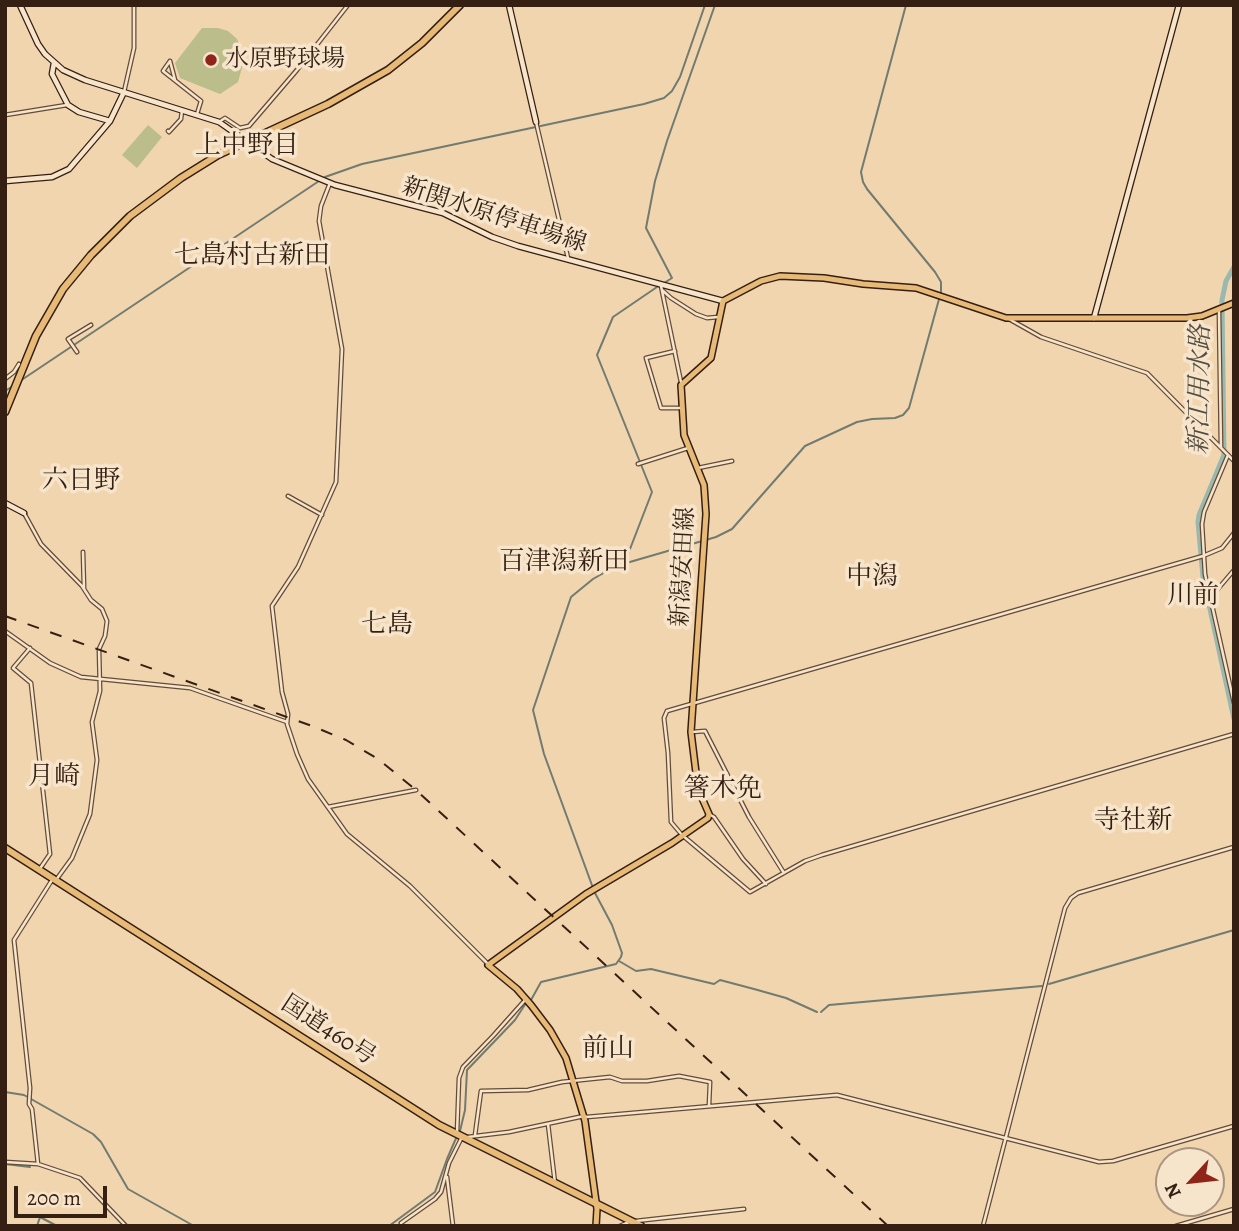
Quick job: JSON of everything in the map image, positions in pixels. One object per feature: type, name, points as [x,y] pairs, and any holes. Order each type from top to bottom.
[{"type":"highway","points":[[5,412],[43,322],[63,289],[113,232],[147,202],[181,178],[245,141],[328,104],[388,70],[439,28],[460,5]]},
{"type":"highway","name":"国道460号","points":[[5,848],[439,1125],[641,1226]]},
{"type":"main road","name":"新関水原停車場線","points":[[20,5],[38,44],[54,63],[74,76],[219,122],[262,154],[313,177],[443,213],[492,237],[662,288],[723,301]]},
{"type":"main road","points":[[509,5],[536,122]]},
{"type":"main road","points":[[1093,319],[1179,5]]},
{"type":"main road","points":[[54,63],[52,74],[68,105],[79,112],[110,121]]},
{"type":"main road","points":[[5,181],[52,177],[69,169],[110,121],[124,92]]},
{"type":"main road","points":[[681,385],[711,358],[723,301],[761,281],[780,276],[906,286],[1006,317],[1187,318],[1234,303]]},
{"type":"main road","name":"新潟安田線","points":[[681,385],[684,435],[705,491],[706,530],[691,732],[698,789],[709,814]]},
{"type":"main road","points":[[5,503],[23,512]]},
{"type":"main road","points":[[596,1226],[596,1202],[584,1116],[559,1044],[526,999],[488,965],[594,889],[682,835],[708,818],[709,814]]},
{"type":"street","points":[[124,92],[134,48],[134,5]]},
{"type":"street","points":[[219,122],[225,118],[240,128],[249,126],[348,5]]},
{"type":"street","points":[[175,80],[170,61],[163,71],[201,101],[197,114]]},
{"type":"street","points":[[5,115],[68,105]]},
{"type":"street","points":[[168,131],[181,118],[182,110]]},
{"type":"street","points":[[536,122],[568,259]]},
{"type":"street","points":[[328,182],[319,221],[340,331],[342,361],[336,482],[298,567],[272,606],[287,722],[300,763],[351,838],[410,886],[488,965]]},
{"type":"street","points":[[662,288],[696,314],[707,318],[718,317]]},
{"type":"street","points":[[662,288],[681,385]]},
{"type":"street","points":[[1218,309],[1222,449]]},
{"type":"street","points":[[1006,317],[1041,337],[1147,373],[1234,461]]},
{"type":"street","points":[[77,352],[68,339],[91,325]]},
{"type":"street","points":[[675,351],[646,358],[661,408],[683,407]]},
{"type":"street","points":[[5,379],[19,364]]},
{"type":"street","points":[[639,464],[689,448]]},
{"type":"street","points":[[1227,454],[1203,519],[1202,556],[1234,703]]},
{"type":"street","points":[[698,468],[732,461]]},
{"type":"street","points":[[288,496],[322,515]]},
{"type":"street","points":[[23,512],[41,544],[84,588],[91,600],[102,609],[107,621],[105,636],[99,649],[100,691],[92,722],[97,760],[90,814],[72,858],[14,938],[12,947],[38,1164]]},
{"type":"street","points":[[1234,533],[1222,548],[1202,556],[692,703],[667,711],[664,715],[671,822],[682,835],[750,892],[821,855],[1234,734]]},
{"type":"street","points":[[83,552],[84,588]]},
{"type":"street","points":[[1217,590],[1234,570]]},
{"type":"street","points":[[5,631],[50,663],[74,674],[190,688],[287,722]]},
{"type":"street","points":[[30,648],[13,668],[31,683],[50,855],[39,870]]},
{"type":"street","points":[[691,732],[705,731],[749,817],[783,873]]},
{"type":"street","points":[[328,807],[416,790]]},
{"type":"street","points":[[709,814],[766,884]]},
{"type":"street","points":[[983,1226],[1065,908],[1071,898],[1078,893],[1234,847]]},
{"type":"street","points":[[401,1223],[441,1192],[461,1135],[459,1078],[463,1067],[526,999]]},
{"type":"street","points":[[475,1135],[479,1092],[528,1090],[562,1082],[610,1077],[622,1081],[647,1081],[679,1076],[710,1083],[709,1106]]},
{"type":"street","points":[[461,1135],[548,1124],[584,1116],[838,1095],[1099,1162],[1108,1162],[1234,1126]]},
{"type":"street","points":[[548,1124],[555,1182]]},
{"type":"street","points":[[5,1162],[38,1164],[80,1178],[126,1226]]},
{"type":"street","points":[[446,1174],[453,1226]]},
{"type":"street","points":[[620,1226],[631,1221],[744,1209]]},
{"type":"street","points":[[1176,1226],[1234,1209]]},
{"type":"green space","name":"水原野球場","points":[[202,28],[228,31],[237,39],[245,57],[238,82],[220,94],[180,78],[175,63]]},
{"type":"green space","points":[[148,125],[162,137],[137,168],[122,155]]},
{"type":"waterway","points":[[20,381],[325,177],[362,164],[664,98],[672,91],[680,77],[705,5]]},
{"type":"waterway","points":[[664,283],[672,278],[646,228],[655,181],[667,141],[715,5]]},
{"type":"waterway","points":[[593,888],[544,754],[533,710],[571,597],[593,579],[616,566],[716,537],[732,529],[805,446],[857,422],[895,418],[903,415],[909,408],[941,292],[941,282],[867,189],[861,172],[906,5]]},
{"type":"waterway","name":"新江用水路","points":[[1234,267],[1226,281],[1222,300],[1224,455],[1198,522],[1203,577],[1234,719]]},
{"type":"waterway","points":[[625,562],[652,492],[597,355],[613,317],[657,287]]},
{"type":"waterway","points":[[5,391],[13,386]]},
{"type":"waterway","points":[[531,1000],[541,982],[616,964],[621,957],[612,925],[595,893]]},
{"type":"waterway","points":[[1049,984],[1234,930]]},
{"type":"waterway","points":[[619,961],[636,971],[651,969],[714,984],[720,980],[786,998],[817,1012]]},
{"type":"waterway","points":[[821,1012],[829,1005],[1042,986]]},
{"type":"waterway","points":[[460,1131],[465,1110],[467,1070],[515,1020],[526,1003]]},
{"type":"waterway","points":[[5,1092],[24,1095],[93,1134],[101,1142],[128,1189],[194,1226]]},
{"type":"waterway","points":[[389,1226],[435,1192],[457,1136]]},
{"type":"waterway","points":[[5,1164],[30,1167]]},
{"type":"waterway","points":[[37,1226],[40,1217],[57,1226]]},
{"type":"railway","points":[[5,616],[312,726],[346,740],[378,759],[416,790],[888,1226]]},
{"type":"place","name":"水原野球場","points":[[211,60]]},
{"type":"district","name":"上中野目","points":[[247,147]]},
{"type":"district","name":"七島村古新田","points":[[252,257]]},
{"type":"district","name":"六日野","points":[[81,482]]},
{"type":"district","name":"百津潟新田","points":[[564,563]]},
{"type":"district","name":"中潟","points":[[872,578]]},
{"type":"district","name":"川前","points":[[1193,597]]},
{"type":"district","name":"七島","points":[[387,626]]},
{"type":"district","name":"月崎","points":[[54,778]]},
{"type":"district","name":"箸木免","points":[[723,790]]},
{"type":"district","name":"寺社新","points":[[1133,822]]},
{"type":"district","name":"前山","points":[[608,1050]]}]
